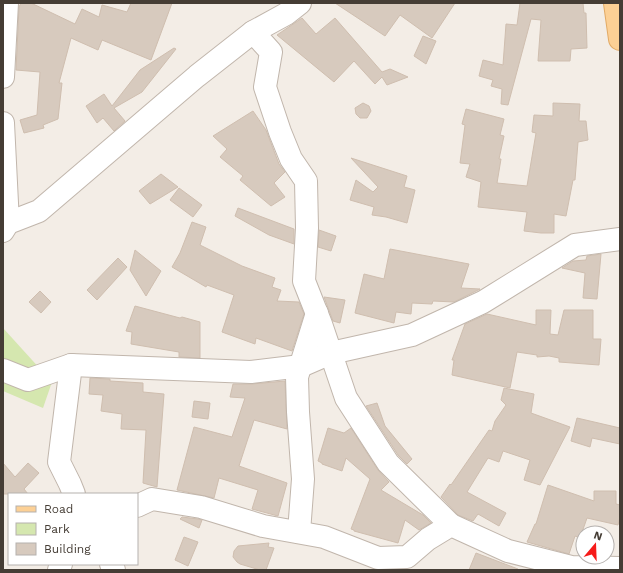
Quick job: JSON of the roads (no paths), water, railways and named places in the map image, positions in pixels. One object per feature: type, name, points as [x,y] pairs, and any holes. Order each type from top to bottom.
[{"type":"main road","points":[[615,3],[620,39]]},
{"type":"street","points":[[3,77],[7,3]]},
{"type":"street","points":[[3,123],[6,227],[39,211],[197,76],[254,32],[286,14],[300,3]]},
{"type":"street","points":[[254,32],[271,52],[265,87],[291,159],[306,180],[307,228],[304,281],[317,313],[346,398],[388,463],[451,525],[508,551],[571,567],[620,568]]},
{"type":"street","points":[[3,370],[28,380],[71,365],[251,372],[301,366],[331,353],[412,335],[483,302],[575,244],[620,239]]},
{"type":"street","points":[[299,532],[303,479],[297,377],[317,313]]},
{"type":"street","points":[[71,365],[59,462],[74,493]]},
{"type":"street","points":[[138,506],[152,499],[201,507],[264,526],[324,537],[378,558],[407,558],[428,538],[451,525]]}]
